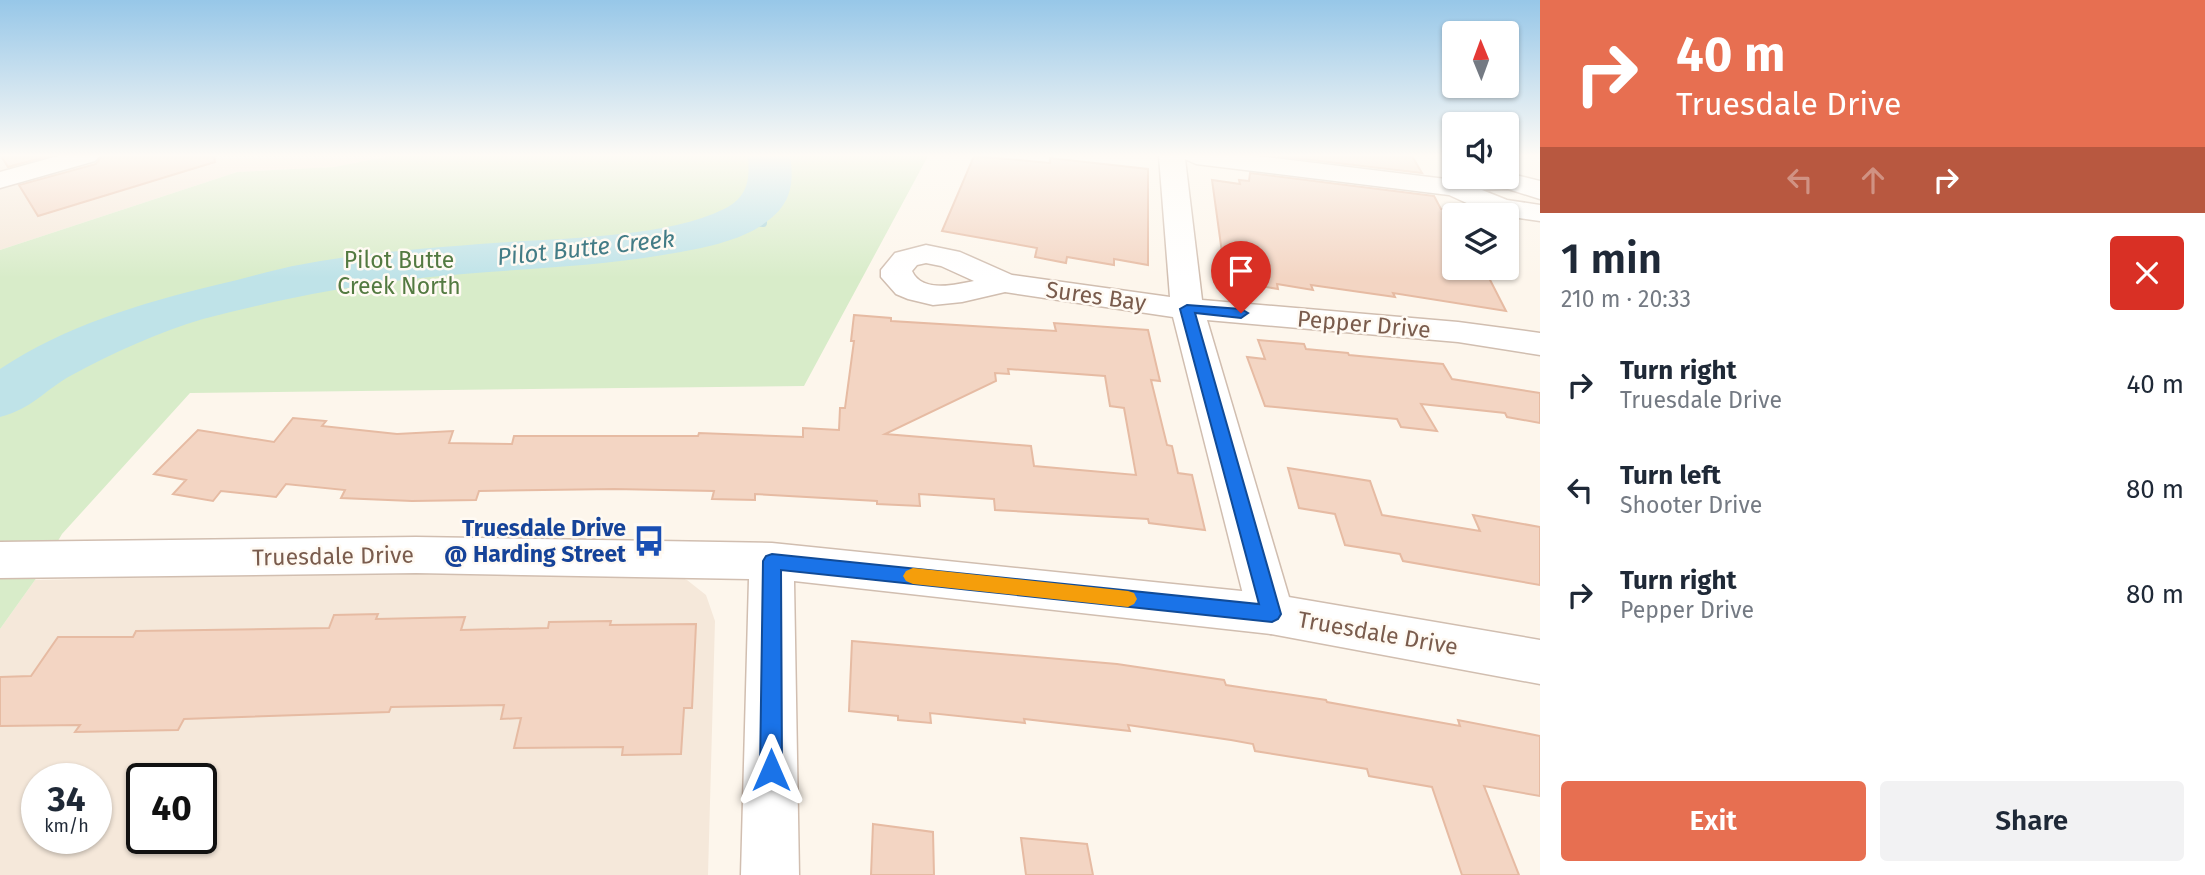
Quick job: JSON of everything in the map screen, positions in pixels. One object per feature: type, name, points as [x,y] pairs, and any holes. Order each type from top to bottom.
[{"type":"street","points":[[1176,197],[1187,309],[1272,614]]},
{"type":"street","points":[[1475,197],[1501,208],[1540,213]]},
{"type":"street","name":"Sures Bay","points":[[1005,283],[1187,309]]},
{"type":"street","name":"Pepper Drive","points":[[1187,309],[1458,332],[1540,344]]},
{"type":"street","name":"Truesdale Drive","points":[[0,560],[416,555],[772,561],[1272,614],[1540,662]]},
{"type":"street","points":[[770,875],[772,561]]},
{"type":"shaded area","points":[[0,197],[162,197],[0,250]]},
{"type":"shaded area","points":[[615,567],[662,570],[687,580],[706,595],[715,621],[708,875],[0,875],[0,629],[35,580]]},
{"type":"green space","name":"Pilot Butte Creek North","points":[[162,197],[906,197],[804,386],[190,393],[62,534],[35,580],[0,629],[0,250]]},
{"type":"building","points":[[26,197],[101,197],[38,216]]},
{"type":"building","points":[[957,197],[1148,197],[1148,265],[1114,259],[1114,265],[1067,257],[1066,263],[1035,257],[1037,248],[942,231]]},
{"type":"building","points":[[1214,197],[1434,197],[1442,209],[1442,280],[1490,280],[1506,311],[1393,293],[1395,297],[1311,285],[1313,290],[1277,284],[1278,289],[1237,282],[1234,262],[1223,260]]},
{"type":"building","points":[[854,315],[891,318],[891,321],[1056,331],[1054,323],[1148,330],[1160,381],[1151,380],[1167,445],[1172,446],[1178,473],[1192,475],[1205,530],[1149,523],[1148,519],[995,510],[994,499],[919,494],[920,506],[755,494],[755,500],[712,499],[714,491],[614,489],[479,491],[476,500],[412,501],[341,498],[345,490],[286,484],[276,497],[221,491],[213,501],[173,494],[186,480],[154,474],[198,430],[274,442],[293,418],[326,421],[322,426],[397,434],[453,431],[449,443],[512,444],[514,436],[698,436],[699,433],[803,437],[803,428],[839,430],[840,408],[845,408],[854,341],[851,341]],"holes":[[[1008,369],[1105,376],[1110,406],[1124,408],[1136,475],[1034,466],[1031,446],[885,434],[996,381],[995,373],[1009,374]]]},
{"type":"building","points":[[1258,340],[1304,344],[1306,349],[1349,355],[1443,364],[1452,379],[1540,393],[1540,423],[1507,417],[1505,413],[1421,404],[1437,431],[1401,427],[1397,419],[1265,406],[1247,357],[1265,359]]},
{"type":"building","points":[[1288,468],[1370,481],[1382,515],[1480,531],[1473,515],[1540,527],[1540,585],[1403,561],[1400,554],[1345,545],[1335,514],[1299,508]]},
{"type":"building","points":[[378,614],[376,619],[465,617],[461,630],[548,628],[549,622],[611,621],[610,625],[696,624],[692,708],[684,708],[681,754],[622,755],[623,747],[514,748],[521,718],[501,719],[504,705],[391,707],[389,712],[184,719],[178,730],[75,732],[80,725],[0,726],[0,677],[31,676],[58,637],[133,637],[136,631],[329,628],[334,615]]},
{"type":"building","points":[[852,641],[1117,664],[1224,680],[1226,685],[1326,700],[1460,726],[1458,720],[1540,736],[1540,796],[1484,786],[1519,875],[1462,875],[1432,787],[1369,776],[1367,769],[1255,751],[1253,744],[1128,725],[1130,731],[1024,719],[1025,723],[930,713],[931,723],[898,720],[898,716],[849,711]]},
{"type":"building","points":[[873,824],[933,832],[934,875],[871,875]]},
{"type":"building","points":[[1021,838],[1087,844],[1093,875],[1026,875]]},
{"type":"waterway","name":"Pilot Butte Creek","points":[[0,397],[49,363],[115,332],[181,309],[304,279],[412,264],[617,248],[693,236],[742,218],[767,197]]},
{"type":"waterway","points":[[736,220],[763,223]]},
{"type":"slow traffic","points":[[913,576],[1128,599]]},
{"type":"place","name":"Truesdale Drive @ Harding Street","points":[[649,541]]},
{"type":"route","points":[[771,770],[772,561],[1272,614],[1187,309],[1241,313]]}]
